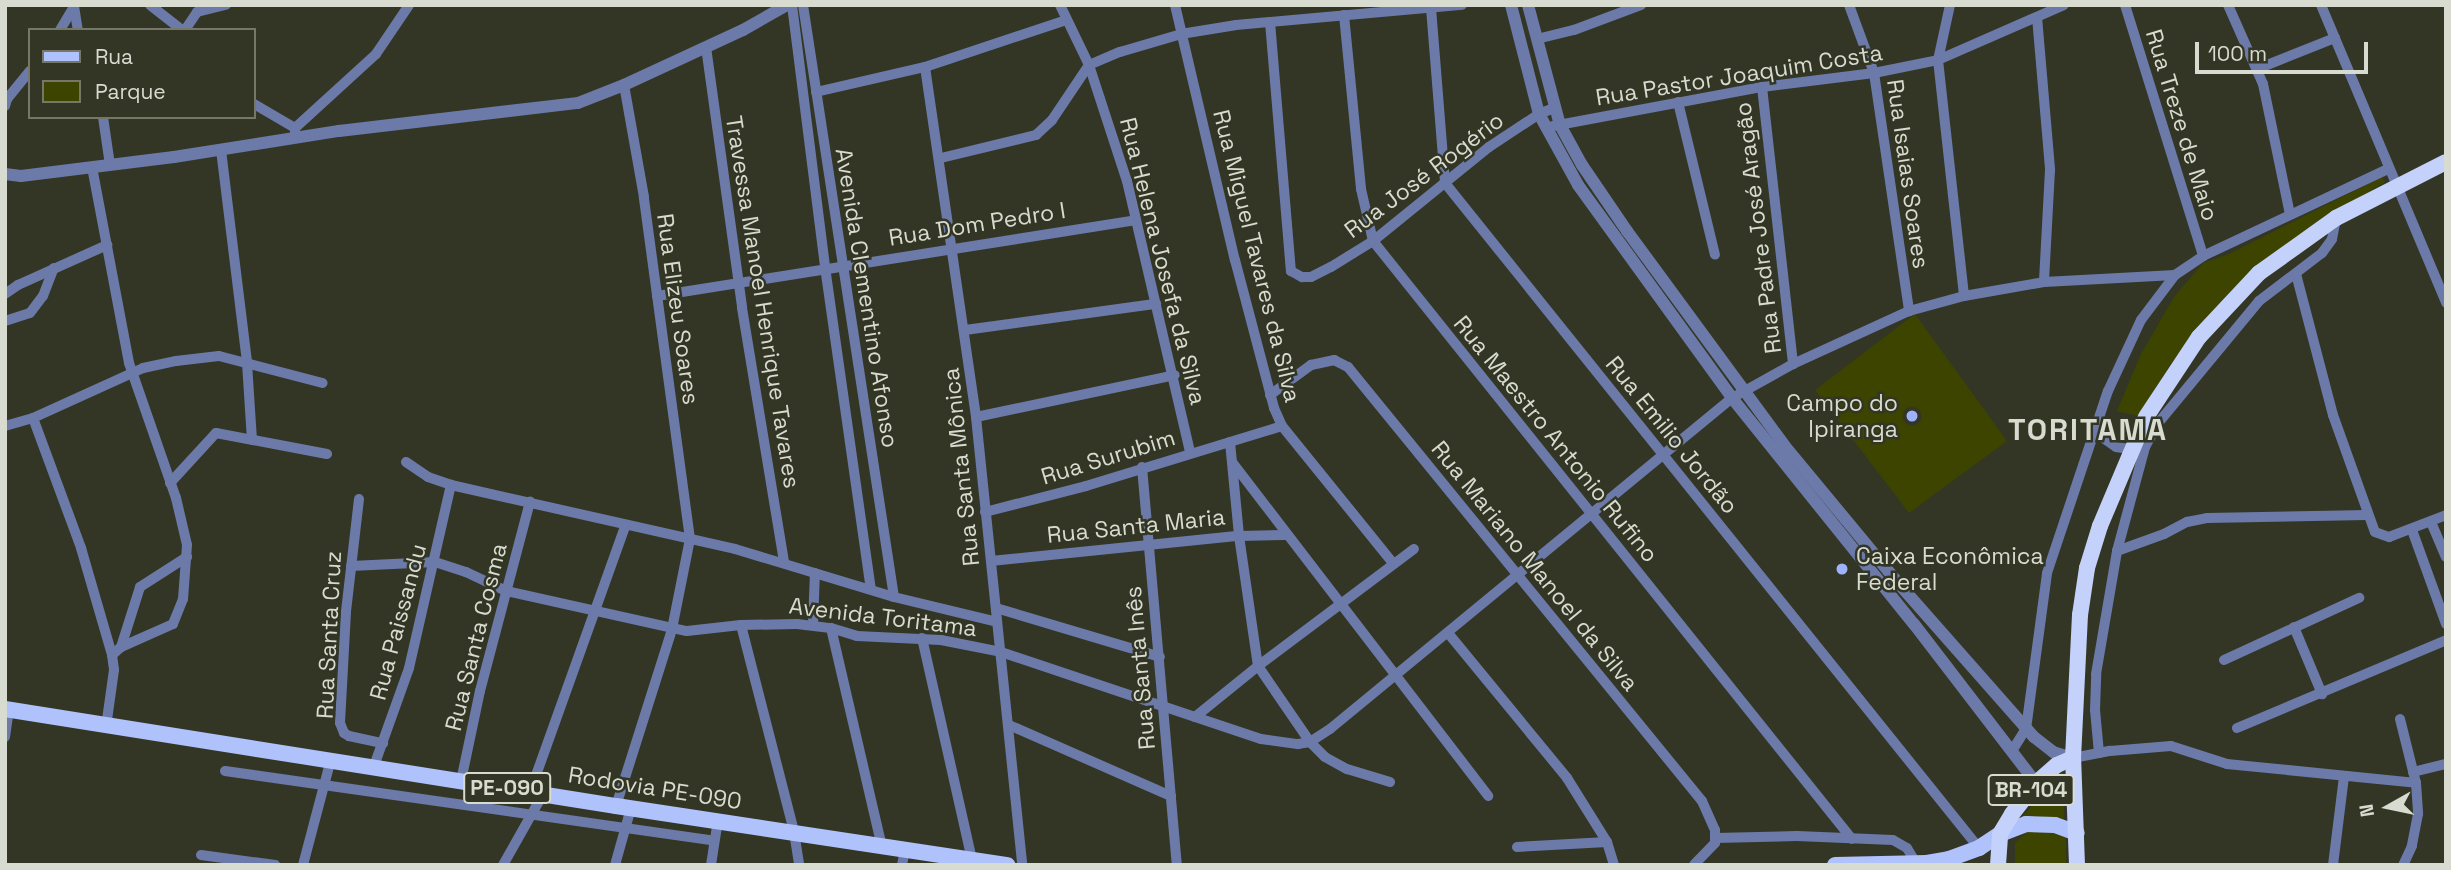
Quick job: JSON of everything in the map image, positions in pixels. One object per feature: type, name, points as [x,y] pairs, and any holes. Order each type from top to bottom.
[{"type":"highway","points":[[2427,171],[2446,153]]},
{"type":"highway","name":"BR-104","points":[[2077,865],[2075,664],[2087,568],[2100,526],[2138,448],[2146,417],[2179,364],[2223,310],[2259,273],[2336,218],[2394,186],[2446,163]]},
{"type":"highway","name":"BR-104","points":[[1998,865],[2000,834],[2036,783],[2057,765],[2074,758]]},
{"type":"main road","name":"Rodovia PE-090","points":[[7,709],[106,727],[331,759],[623,807],[881,843],[903,857],[972,859],[1008,865]]},
{"type":"main road","points":[[1835,865],[1927,863],[1979,848],[2000,834],[2036,824],[2055,825],[2077,833]]},
{"type":"street","points":[[150,5],[181,28]]},
{"type":"street","points":[[185,28],[197,12],[226,5]]},
{"type":"street","points":[[296,134],[376,54],[409,5]]},
{"type":"street","points":[[5,174],[21,176],[110,165],[221,150],[296,134],[578,103],[625,85],[789,5]]},
{"type":"street","name":"Avenida Clementino Afonso","points":[[789,5],[871,589]]},
{"type":"street","name":"Avenida Clementino Afonso","points":[[803,5],[894,597]]},
{"type":"street","name":"Rua Helena Josefa da Silva","points":[[1060,5],[1089,65],[1127,181],[1175,375],[1191,452]]},
{"type":"street","name":"Rua Miguel Tavares da Silva","points":[[1175,5],[1270,396],[1283,426],[1393,563]]},
{"type":"street","points":[[941,158],[1024,139],[1044,130],[1089,65],[1120,52],[1181,34],[1392,8],[1462,5]]},
{"type":"street","points":[[1511,5],[1545,128],[1578,185],[1731,398],[1780,449],[2026,729],[2053,752],[2074,758],[2171,746],[2228,764],[2344,777],[2414,778],[2446,764]]},
{"type":"street","points":[[1528,5],[1554,108],[1560,125],[1582,165],[1743,391],[1780,449],[2036,783]]},
{"type":"street","points":[[1537,39],[1574,30],[1641,5]]},
{"type":"street","name":"Rua Isaias Soares","points":[[1849,5],[1874,73],[1909,311]]},
{"type":"street","points":[[1950,5],[1938,60],[1965,296]]},
{"type":"street","name":"Rua Pastor Joaquim Costa","points":[[1545,128],[1762,87],[1874,73],[1938,60],[2064,5]]},
{"type":"street","name":"Rua Treze de Maio","points":[[2125,5],[2203,256]]},
{"type":"street","points":[[2228,5],[2257,69],[2268,103],[2290,215]]},
{"type":"street","points":[[2321,5],[2394,186],[2446,303]]},
{"type":"street","points":[[61,28],[74,6]]},
{"type":"street","points":[[74,6],[78,28]]},
{"type":"street","points":[[1431,8],[1446,183]]},
{"type":"street","name":"Rua Maestro Antonio Rufino","points":[[1343,15],[1361,189],[1373,241],[1852,839]]},
{"type":"street","points":[[2038,17],[2050,170],[2045,282]]},
{"type":"street","points":[[816,92],[925,67],[1066,20]]},
{"type":"street","name":"Rua José Rogério","points":[[1270,22],[1291,271],[1306,277],[1318,274],[1373,241],[1489,147],[1539,114],[1554,108]]},
{"type":"street","points":[[2257,69],[2335,37]]},
{"type":"street","name":"Travessa Manoel Henrique Tavares","points":[[706,47],[738,281],[784,562]]},
{"type":"street","name":"Rua Santa Mônica","points":[[925,67],[941,158],[976,417],[1022,865]]},
{"type":"street","points":[[5,106],[7,99],[28,73]]},
{"type":"street","name":"Rua Elizeu Soares","points":[[615,865],[623,828],[623,807],[672,629],[690,539],[625,85]]},
{"type":"street","name":"Rua Padre José Aragão","points":[[1762,87],[1793,364]]},
{"type":"street","points":[[1678,102],[1715,255]]},
{"type":"street","points":[[256,105],[296,134]]},
{"type":"street","points":[[103,119],[110,165]]},
{"type":"street","points":[[221,150],[247,363],[252,440]]},
{"type":"street","points":[[92,167],[132,373],[182,517],[187,557],[183,598],[173,624],[121,647],[113,655]]},
{"type":"street","points":[[2012,751],[2026,729],[2047,573],[2108,391],[2141,320],[2175,275],[2203,256],[2388,169]]},
{"type":"street","points":[[5,184],[21,176]]},
{"type":"street","name":"Rua Emilio Jordão","points":[[1446,183],[1979,848]]},
{"type":"street","points":[[2099,753],[2095,710],[2096,674],[2138,448],[2259,301],[2327,247],[2336,218]]},
{"type":"street","name":"Rua Dom Pedro I","points":[[657,296],[825,267],[1136,220]]},
{"type":"street","points":[[5,294],[54,268],[107,245]]},
{"type":"street","points":[[5,321],[30,313],[43,296],[54,268]]},
{"type":"street","points":[[2296,274],[2330,405],[2367,515],[2379,536],[2389,537],[2412,530],[2446,515]]},
{"type":"street","points":[[1310,742],[1448,633],[1731,398],[1793,364],[1909,311],[1965,296],[2045,282],[2175,275]]},
{"type":"street","points":[[965,330],[1156,304]]},
{"type":"street","points":[[5,426],[33,418],[157,364],[219,356],[323,383]]},
{"type":"street","name":"Rua Mariano Manoel da Silva","points":[[1270,396],[1311,365],[1335,360],[1348,367],[1702,802],[1711,817],[1715,838]]},
{"type":"street","points":[[976,417],[1175,375]]},
{"type":"street","points":[[841,384],[859,380]]},
{"type":"street","points":[[33,418],[81,548],[113,655],[114,670],[106,727]]},
{"type":"street","name":"Rua Surubim","points":[[985,512],[1283,426]]},
{"type":"street","points":[[170,483],[213,434],[227,433],[327,454]]},
{"type":"street","points":[[2096,433],[2116,447],[2138,448]]},
{"type":"street","points":[[1230,442],[1239,536],[1258,666],[1310,742],[1333,763],[1390,782]]},
{"type":"street","name":"Avenida Toritama","points":[[406,462],[428,477],[451,485],[784,562],[894,597],[997,622]]},
{"type":"street","points":[[1232,462],[1285,535],[1397,674],[1488,796]]},
{"type":"street","name":"Rua Santa Inês","points":[[1142,467],[1177,865]]},
{"type":"street","name":"Rua Paissandu","points":[[374,766],[409,668],[451,485]]},
{"type":"street","name":"Rua Santa Cruz","points":[[359,499],[351,566],[340,723],[344,733],[349,736],[383,743]]},
{"type":"street","name":"Rua Santa Cosma","points":[[461,780],[530,502]]},
{"type":"street","points":[[2118,551],[2187,522],[2207,518],[2367,515]]},
{"type":"street","points":[[2431,522],[2446,556]]},
{"type":"street","points":[[503,865],[532,815],[595,610],[625,526]]},
{"type":"street","points":[[2412,530],[2446,624]]},
{"type":"street","name":"Rua Santa Maria","points":[[991,561],[1239,536],[1285,535]]},
{"type":"street","points":[[1195,717],[1258,666],[1414,549]]},
{"type":"street","points":[[121,647],[140,587],[187,557]]},
{"type":"street","points":[[351,566],[435,562]]},
{"type":"street","name":"Avenida Toritama","points":[[435,562],[466,572],[506,591],[672,629],[706,631],[741,625],[813,624],[857,636],[922,638],[1001,652],[1163,709],[1261,739],[1289,744],[1310,742]]},
{"type":"street","points":[[813,624],[815,573]]},
{"type":"street","points":[[2224,660],[2359,598]]},
{"type":"street","points":[[996,608],[1160,657]]},
{"type":"street","points":[[741,625],[794,832],[799,865]]},
{"type":"street","points":[[2294,627],[2322,694]]},
{"type":"street","points":[[831,628],[881,843]]},
{"type":"street","points":[[1448,633],[1567,778],[1607,842],[1614,865]]},
{"type":"street","points":[[922,638],[972,859]]},
{"type":"street","points":[[2237,727],[2322,694],[2446,640]]},
{"type":"street","points":[[5,737],[7,709]]},
{"type":"street","points":[[2400,719],[2414,778],[2415,833],[2403,865]]},
{"type":"street","points":[[1009,725],[1171,796]]},
{"type":"street","points":[[303,865],[331,759]]},
{"type":"street","points":[[225,771],[714,841]]},
{"type":"street","points":[[2333,865],[2344,777]]},
{"type":"street","points":[[711,865],[718,820]]},
{"type":"street","points":[[1694,865],[1711,850],[1715,838],[1892,840],[1927,863]]},
{"type":"street","points":[[1517,847],[1607,842]]},
{"type":"street","points":[[201,855],[275,865]]},
{"type":"green space","points":[[2382,177],[2385,182],[2328,216],[2219,305],[2170,365],[2138,416],[2117,411],[2141,354],[2174,297],[2203,263],[2229,254]]},
{"type":"green space","name":"Campo do Ipiranga","points":[[1915,314],[2007,441],[1909,513],[1815,390]]},
{"type":"green space","points":[[2063,771],[2064,822],[2016,824],[2023,816]]},
{"type":"green space","points":[[2039,828],[2066,837],[2066,865],[2015,865],[2015,843],[2027,832]]},
{"type":"place","name":"Campo do Ipiranga","points":[[1912,416]]},
{"type":"place","name":"Caixa Econômica Federal","points":[[1842,569]]},
{"type":"district","name":"TORITAMA","points":[[2088,430]]}]
